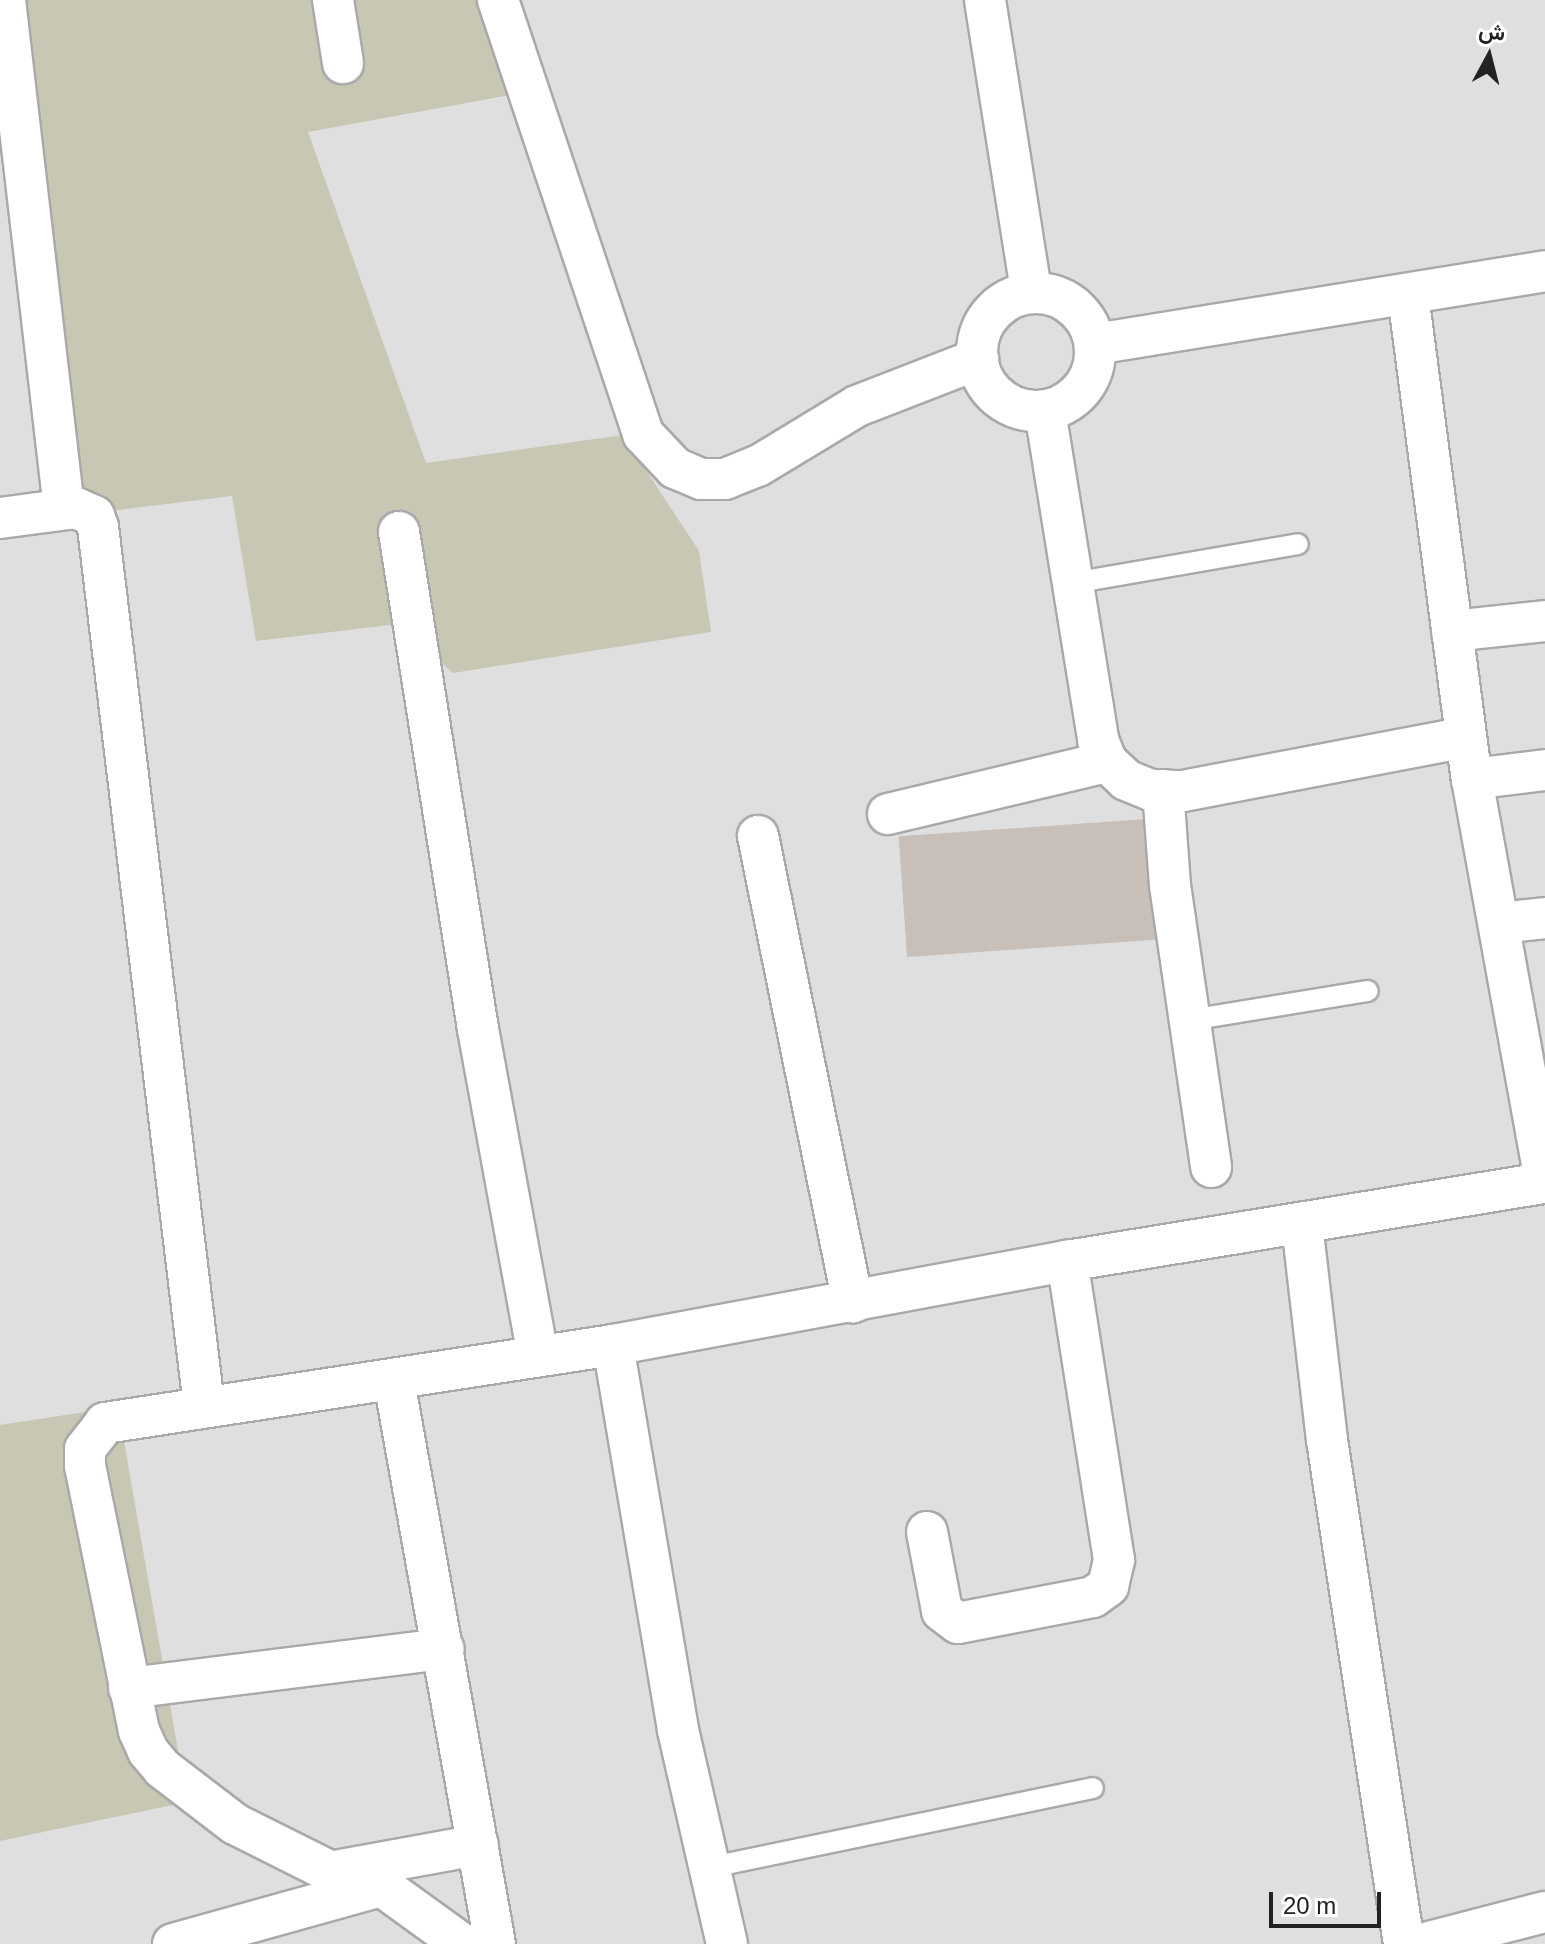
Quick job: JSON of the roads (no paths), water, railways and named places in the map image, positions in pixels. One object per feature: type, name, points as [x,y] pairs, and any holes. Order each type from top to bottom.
[{"type":"street","points":[[333,0],[343,63]]},
{"type":"street","points":[[498,0],[643,434],[675,468],[701,479],[725,479],[758,466],[857,406],[978,359]]},
{"type":"street","points":[[985,0],[1031,292]]},
{"type":"street","points":[[3,4],[16,242],[64,508]]},
{"type":"street","points":[[1095,344],[1545,271]]},
{"type":"street","points":[[1031,292],[1072,305],[1087,322],[1095,344],[1094,367],[1083,388],[1045,411],[1021,409],[1000,399],[985,382],[978,359],[979,337],[989,316],[1006,300],[1031,292]]},
{"type":"street","points":[[462,1944],[382,1886],[331,1872],[235,1824],[163,1769],[139,1731],[85,1449],[105,1423],[204,1405],[394,1381],[613,1345],[1067,1261],[1545,1181],[1472,779],[1408,295]]},
{"type":"street","points":[[1045,411],[1098,740],[1107,762],[1126,780],[1163,790],[1183,791],[1466,737]]},
{"type":"street","points":[[0,518],[64,508],[85,510],[94,516],[100,537],[204,1405]]},
{"type":"street","points":[[399,532],[475,1013],[538,1356]]},
{"type":"street","points":[[1452,631],[1545,621]]},
{"type":"street","points":[[888,814],[1107,762]]},
{"type":"street","points":[[1472,779],[1545,770]]},
{"type":"street","points":[[1163,790],[1211,1167]]},
{"type":"street","points":[[758,836],[853,1302]]},
{"type":"street","points":[[1499,923],[1545,918]]},
{"type":"street","points":[[1302,1224],[1327,1440],[1404,1944]]},
{"type":"street","points":[[927,1532],[942,1611],[958,1623],[1093,1597],[1108,1586],[1114,1560],[1067,1261]]},
{"type":"street","points":[[613,1345],[678,1730],[707,1868],[717,1942]]},
{"type":"street","points":[[394,1381],[495,1944]]},
{"type":"street","points":[[129,1688],[444,1649]]},
{"type":"street","points":[[331,1872],[478,1845]]},
{"type":"street","points":[[173,1944],[382,1886]]},
{"type":"street","points":[[1421,1944],[1545,1912]]},
{"type":"lane","points":[[1073,583],[1298,544]]},
{"type":"lane","points":[[1190,1020],[1368,991]]},
{"type":"lane","points":[[707,1868],[1093,1788]]}]
